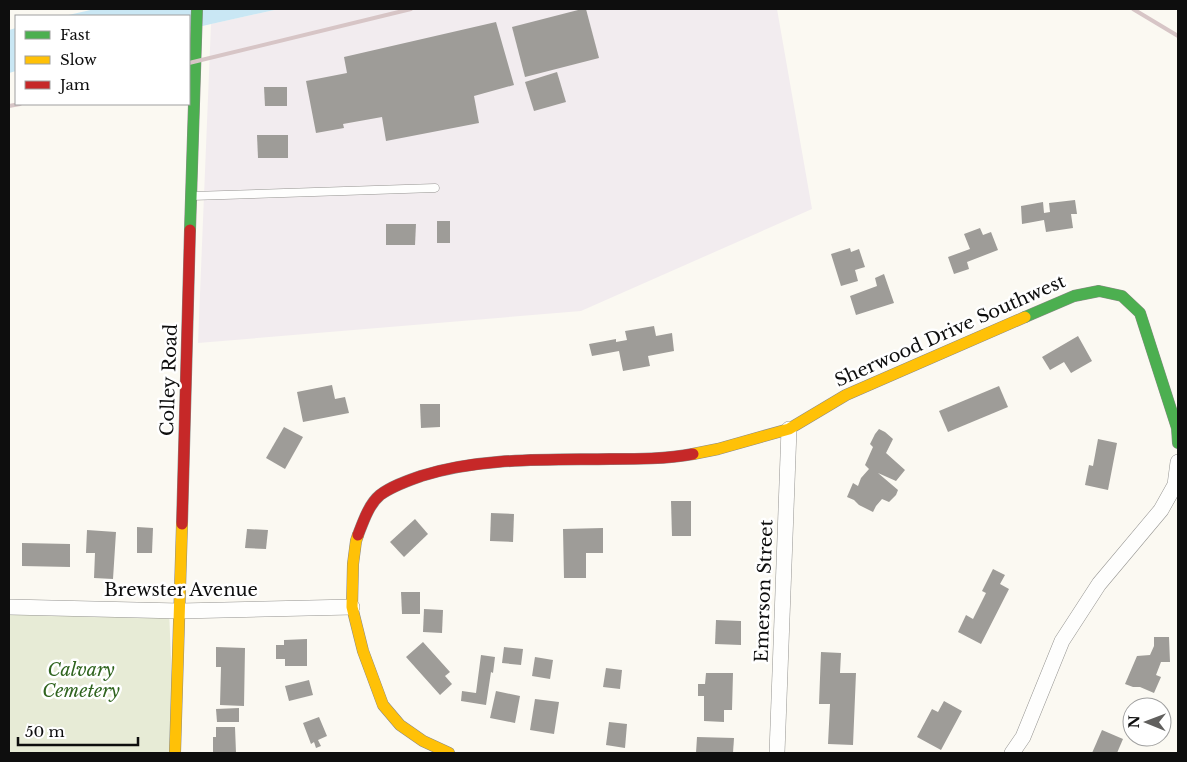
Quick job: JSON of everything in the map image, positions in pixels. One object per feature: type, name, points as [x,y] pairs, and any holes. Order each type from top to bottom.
[{"type":"street","name":"Colley Road","points":[[175,753],[197,9]]},
{"type":"street","name":"Sherwood Drive Southwest","points":[[449,753],[423,741],[400,725],[383,704],[363,651],[352,607],[352,564],[356,541],[365,516],[379,496],[402,482],[463,465],[534,460],[682,456],[789,430],[846,395],[1074,296],[1099,291],[1122,296],[1140,313],[1177,428],[1178,443]]},
{"type":"street","name":"Emerson Street","points":[[777,753],[789,430]]},
{"type":"street","points":[[1012,753],[1023,737],[1062,642],[1099,584],[1161,510],[1175,485],[1178,462]]},
{"type":"street","name":"Brewster Avenue","points":[[9,607],[180,611],[352,607]]},
{"type":"lane","points":[[192,196],[435,188]]},
{"type":"shaded area","points":[[279,9],[777,9],[812,209],[581,311],[198,343],[211,24]]},
{"type":"green space","name":"Calvary Cemetery","points":[[9,607],[169,610],[175,753],[9,753]]},
{"type":"water","points":[[95,9],[279,9],[190,29],[190,15],[68,15]]},
{"type":"water","points":[[15,28],[15,71],[9,73],[9,30]]},
{"type":"building","points":[[586,9],[599,58],[525,77],[512,27]]},
{"type":"building","points":[[496,22],[514,85],[474,96],[479,123],[386,141],[382,117],[343,124],[344,128],[316,133],[306,81],[347,73],[344,57]]},
{"type":"building","points":[[557,72],[566,102],[534,111],[525,82]]},
{"type":"building","points":[[264,87],[287,87],[287,106],[265,106]]},
{"type":"building","points":[[257,135],[288,135],[288,158],[258,158]]},
{"type":"building","points":[[1075,200],[1077,214],[1071,214],[1073,228],[1046,232],[1044,220],[1022,224],[1021,206],[1043,202],[1044,213],[1050,212],[1049,203]]},
{"type":"building","points":[[437,221],[450,221],[450,243],[437,243]]},
{"type":"building","points":[[386,224],[416,224],[415,245],[386,245]]},
{"type":"building","points":[[980,228],[983,235],[991,232],[998,250],[967,262],[969,269],[954,274],[948,257],[970,249],[964,234]]},
{"type":"building","points":[[850,248],[851,252],[859,249],[865,267],[855,270],[858,281],[841,286],[831,254]]},
{"type":"building","points":[[884,274],[894,303],[856,315],[850,296],[877,286],[875,278]]},
{"type":"building","points":[[654,326],[656,336],[672,333],[674,351],[648,356],[650,366],[623,371],[619,351],[592,356],[589,344],[616,339],[616,342],[627,340],[625,331]]},
{"type":"building","points":[[1078,336],[1092,361],[1071,373],[1064,362],[1050,370],[1042,357]]},
{"type":"building","points":[[332,385],[335,399],[345,397],[349,413],[303,422],[297,392]]},
{"type":"building","points":[[999,386],[1008,407],[948,432],[939,411]]},
{"type":"building","points":[[420,404],[440,404],[440,427],[421,428]]},
{"type":"building","points":[[284,427],[303,437],[285,469],[266,458]]},
{"type":"building","points":[[879,429],[893,439],[886,453],[905,470],[896,481],[878,473],[898,490],[889,502],[882,499],[873,512],[847,497],[853,483],[858,486],[861,478],[869,469],[865,465],[873,447],[870,444]]},
{"type":"building","points":[[1098,439],[1117,443],[1108,490],[1085,485],[1089,465],[1093,466]]},
{"type":"building","points":[[671,501],[691,501],[691,536],[672,536]]},
{"type":"building","points":[[491,513],[514,514],[513,542],[490,541]]},
{"type":"building","points":[[415,519],[428,534],[404,557],[390,542]]},
{"type":"building","points":[[137,527],[153,528],[152,553],[137,553]]},
{"type":"building","points":[[603,528],[603,553],[586,553],[586,578],[564,578],[563,529]]},
{"type":"building","points":[[247,529],[268,530],[266,549],[245,548]]},
{"type":"building","points":[[87,530],[116,532],[113,579],[94,578],[95,553],[86,553]]},
{"type":"building","points":[[22,543],[70,544],[70,567],[22,566]]},
{"type":"building","points":[[993,569],[1005,575],[1000,584],[1009,589],[981,644],[958,632],[966,615],[973,619],[986,593],[982,591]]},
{"type":"building","points":[[401,592],[420,592],[420,614],[402,614]]},
{"type":"building","points":[[424,609],[443,610],[442,633],[423,632]]},
{"type":"building","points":[[716,620],[741,621],[741,645],[715,644]]},
{"type":"building","points":[[1154,637],[1169,637],[1170,662],[1161,662],[1156,675],[1161,677],[1154,693],[1140,687],[1125,684],[1137,656],[1150,655],[1154,646]]},
{"type":"building","points":[[307,639],[307,666],[285,666],[285,659],[276,659],[276,645],[284,645],[284,640]]},
{"type":"building","points":[[423,642],[450,672],[445,676],[452,684],[440,695],[406,657]]},
{"type":"building","points":[[216,647],[245,648],[244,706],[220,705],[221,667],[216,667]]},
{"type":"building","points":[[504,647],[523,649],[521,665],[502,663]]},
{"type":"building","points":[[821,652],[841,653],[840,673],[856,673],[853,745],[828,744],[830,704],[819,704]]},
{"type":"building","points":[[481,655],[495,657],[486,705],[461,701],[462,691],[476,693]]},
{"type":"building","points":[[535,657],[553,660],[550,679],[532,676]]},
{"type":"building","points":[[606,668],[622,670],[620,689],[603,687]]},
{"type":"building","points":[[706,673],[733,673],[732,710],[724,710],[724,722],[704,721],[704,696],[698,696],[698,684],[705,684]]},
{"type":"building","points":[[309,680],[313,695],[289,701],[285,686]]},
{"type":"building","points":[[496,691],[520,696],[515,723],[490,718]]},
{"type":"building","points":[[535,699],[559,702],[554,734],[530,730]]},
{"type":"building","points":[[944,701],[962,711],[941,750],[917,737],[932,709],[938,712]]},
{"type":"building","points":[[239,708],[239,722],[217,722],[216,709]]},
{"type":"building","points":[[319,717],[327,736],[318,740],[321,746],[316,748],[314,742],[311,744],[303,723]]},
{"type":"building","points":[[609,722],[627,724],[625,748],[606,745]]},
{"type":"building","points":[[216,727],[235,727],[236,753],[213,753],[213,737],[216,737]]},
{"type":"building","points":[[1102,730],[1122,739],[1117,753],[1092,753]]},
{"type":"building","points":[[697,737],[734,738],[733,753],[696,753]]},
{"type":"railway","points":[[190,63],[411,9]]},
{"type":"railway","points":[[1133,9],[1178,36]]},
{"type":"railway","points":[[9,106],[15,105]]},
{"type":"traffic: fast","points":[[190,230],[197,9]]},
{"type":"traffic: fast","points":[[1025,317],[1074,296],[1099,291],[1122,296],[1140,313],[1177,428],[1178,443]]},
{"type":"traffic: slow","points":[[693,454],[789,429],[846,395],[1025,317]]},
{"type":"traffic: slow","points":[[175,753],[182,524]]},
{"type":"traffic: slow","points":[[358,535],[353,564],[352,607],[363,651],[383,705],[400,725],[423,741],[449,753]]},
{"type":"traffic: jam","points":[[182,524],[190,230]]},
{"type":"traffic: jam","points":[[358,535],[370,508],[380,495],[405,482],[444,470],[467,465],[514,461],[652,458],[693,454]]}]
